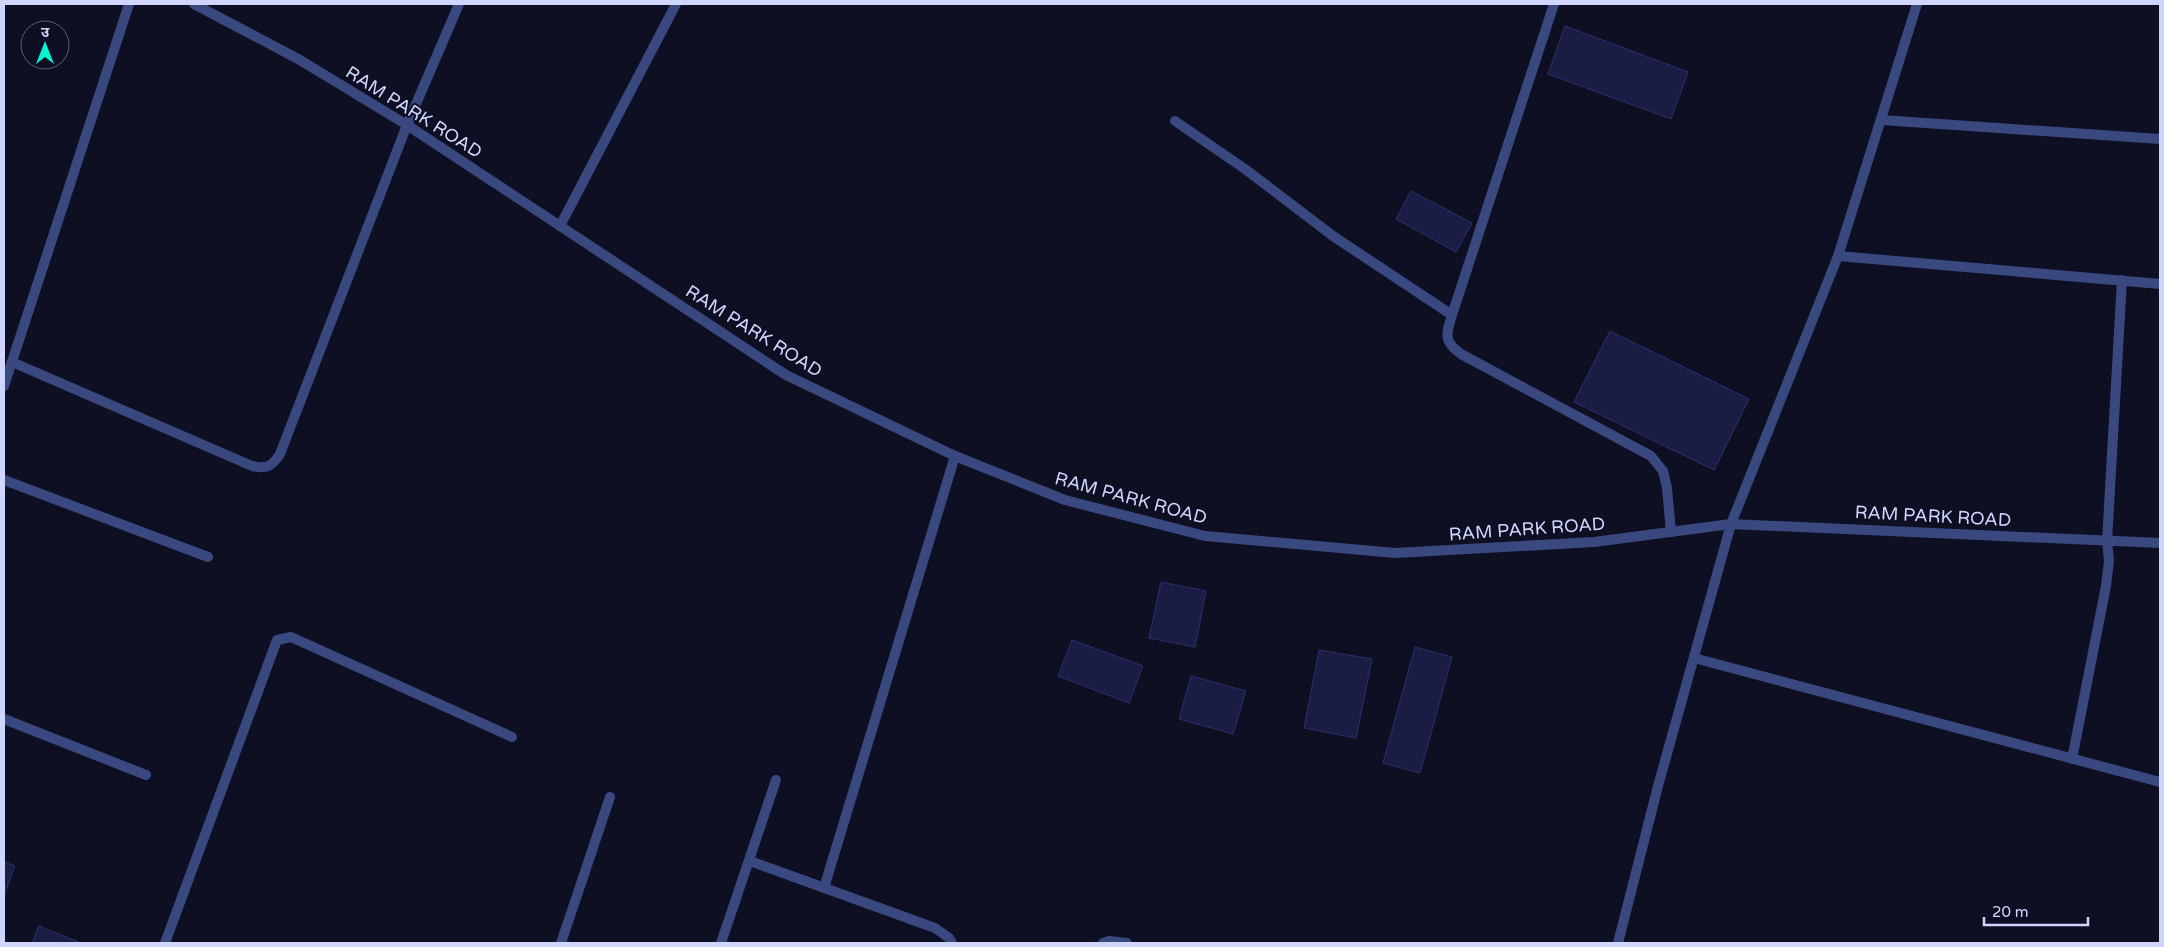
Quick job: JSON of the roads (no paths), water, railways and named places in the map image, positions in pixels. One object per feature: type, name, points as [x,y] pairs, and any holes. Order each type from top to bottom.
[{"type":"street","points":[[4,386],[129,4]]},
{"type":"street","name":"RAM PARK ROAD","points":[[194,4],[300,60],[407,125],[786,375],[955,456],[1065,500],[1204,536],[1395,553],[1594,542],[1731,524],[1858,528],[2160,543]]},
{"type":"street","points":[[12,362],[252,466],[264,469],[274,464],[280,454],[407,125],[459,4]]},
{"type":"street","points":[[560,226],[676,4]]},
{"type":"street","points":[[1554,4],[1452,315],[1447,339],[1451,347],[1461,354],[1651,456],[1663,471],[1668,488],[1670,532]]},
{"type":"street","points":[[1618,943],[1731,524],[1838,256],[1918,4]]},
{"type":"street","points":[[1882,120],[2160,139]]},
{"type":"street","points":[[1175,121],[1245,169],[1334,236],[1452,315]]},
{"type":"street","points":[[1838,256],[2160,284]]},
{"type":"street","points":[[2072,758],[2106,586],[2108,562],[2106,541],[2122,280]]},
{"type":"street","points":[[824,888],[955,456]]},
{"type":"street","points":[[4,480],[208,557]]},
{"type":"street","points":[[165,943],[277,640],[291,637],[512,737]]},
{"type":"street","points":[[1694,658],[2160,782]]},
{"type":"street","points":[[4,719],[146,775]]},
{"type":"street","points":[[721,943],[776,780]]},
{"type":"street","points":[[561,943],[610,796]]},
{"type":"street","points":[[750,861],[935,928],[949,938],[952,943]]},
{"type":"street","points":[[1103,943],[1109,941],[1127,943]]}]
